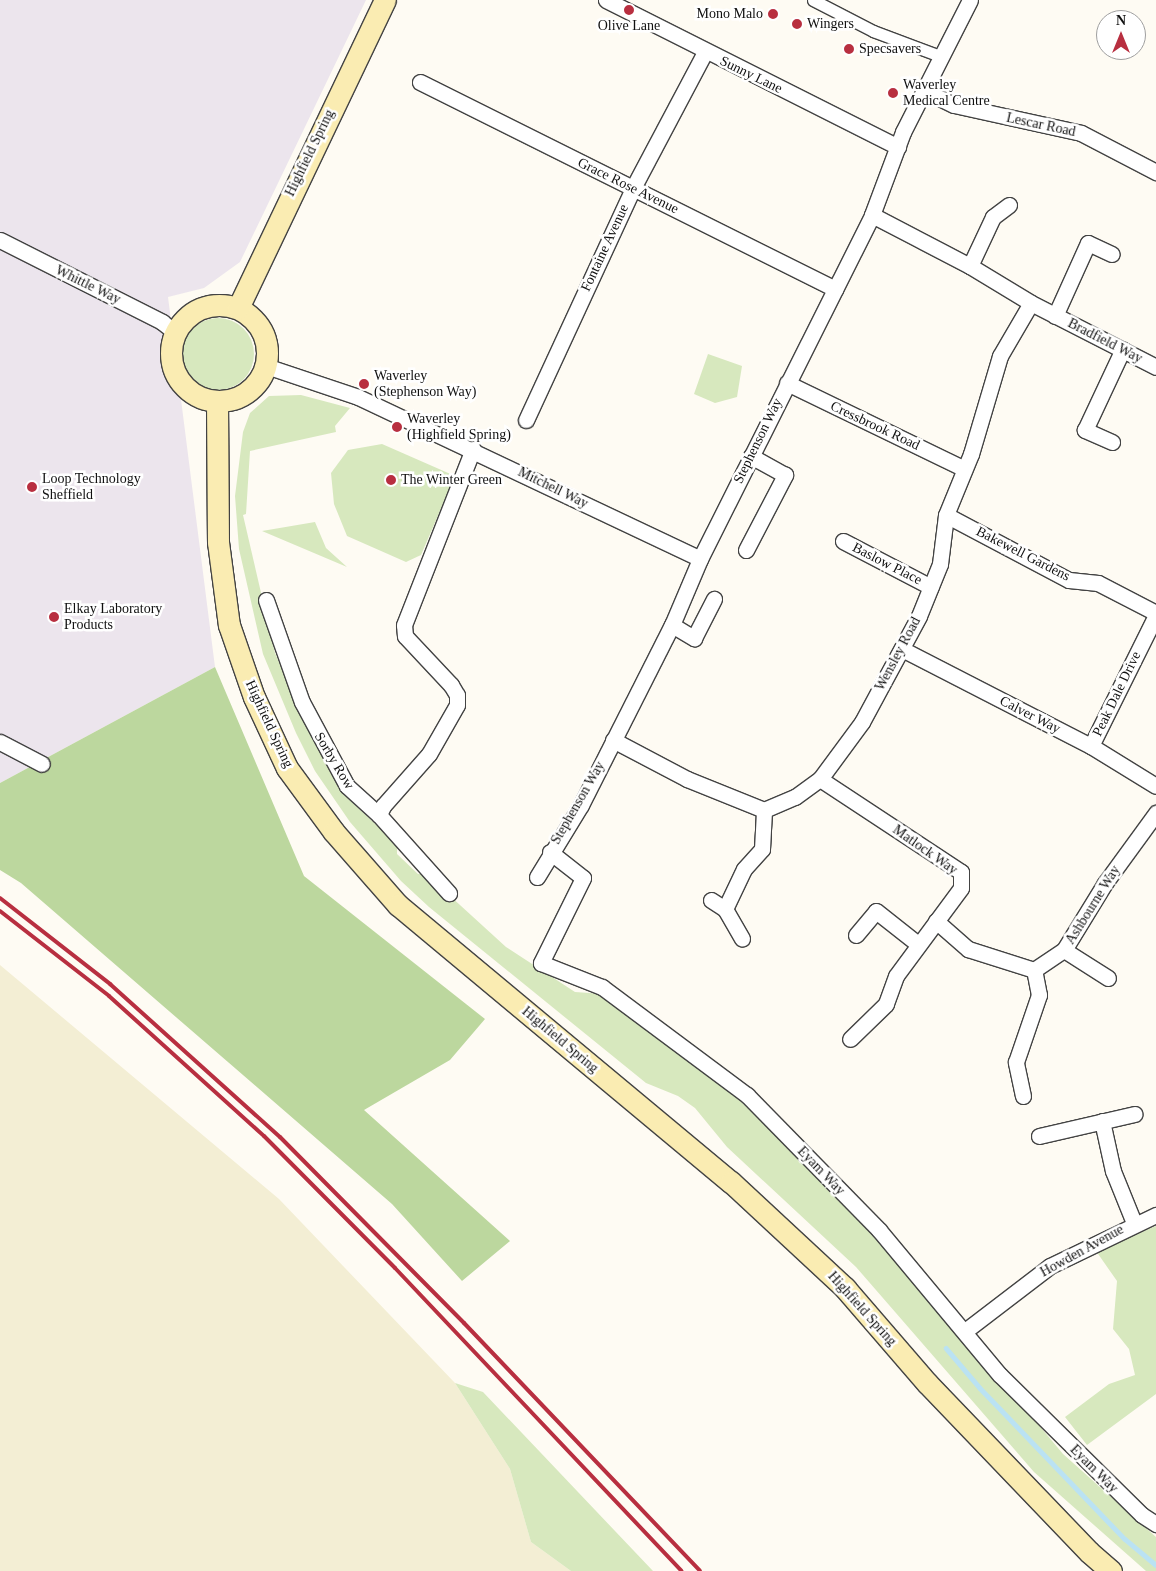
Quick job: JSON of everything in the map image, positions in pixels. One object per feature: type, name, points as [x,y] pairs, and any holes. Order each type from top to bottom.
[{"type":"main road","name":"Highfield Spring","points":[[238,308],[385,0]]},
{"type":"main road","points":[[211,305],[238,308],[256,321],[264,334],[268,350],[266,366],[249,391],[236,399],[217,401],[192,394],[180,383],[172,369],[170,353],[175,332],[194,311],[211,305]]},
{"type":"main road","name":"Highfield Spring","points":[[217,401],[218,542],[229,625],[254,698],[287,768],[334,832],[398,905],[731,1182],[845,1288],[927,1382],[1088,1552],[1111,1571]]},
{"type":"street","name":"Sunny Lane","points":[[606,0],[705,52],[898,146]]},
{"type":"street","points":[[813,0],[873,30],[940,56]]},
{"type":"street","name":"Stephenson Way","points":[[537,877],[550,852],[581,805],[672,625],[700,559],[872,215],[898,146],[923,90],[970,0]]},
{"type":"street","name":"Fontaine Avenue","points":[[526,420],[633,188],[705,52]]},
{"type":"street","name":"Grace Rose Avenue","points":[[420,82],[835,290]]},
{"type":"street","name":"Lescar Road","points":[[923,90],[954,105],[1081,133],[1156,172]]},
{"type":"street","points":[[970,266],[993,218],[1009,205]]},
{"type":"street","name":"Bradfield Way","points":[[872,215],[970,266],[1031,304],[1156,367]]},
{"type":"street","name":"Whittle Way","points":[[0,240],[162,322],[175,332]]},
{"type":"street","name":"Bradfield Way","points":[[1055,316],[1088,243],[1112,254]]},
{"type":"street","name":"Wensley Road","points":[[764,810],[794,797],[820,779],[862,722],[902,649],[940,564],[946,515],[963,468],[971,454],[1000,356],[1031,304]]},
{"type":"street","points":[[1112,442],[1085,430],[1123,349]]},
{"type":"street","name":"Mitchell Way","points":[[266,366],[358,397],[473,449],[700,559]]},
{"type":"street","name":"Cressbrook Road","points":[[787,384],[963,468]]},
{"type":"street","points":[[379,815],[383,806],[429,754],[457,705],[457,695],[451,685],[405,636],[404,625],[473,449]]},
{"type":"street","points":[[746,550],[785,475],[751,456]]},
{"type":"street","name":"Bakewell Gardens","points":[[946,515],[1068,580],[1098,583],[1156,614]]},
{"type":"street","name":"Baslow Place","points":[[843,541],[931,587]]},
{"type":"street","points":[[672,625],[694,638],[714,599]]},
{"type":"street","name":"Sorby Row","points":[[266,600],[317,735],[347,786],[379,815],[449,893]]},
{"type":"street","name":"Peak Dale Drive","points":[[1091,746],[1156,614]]},
{"type":"street","name":"Calver Way","points":[[902,649],[1091,746],[1156,786]]},
{"type":"street","points":[[613,740],[687,779],[764,810],[762,849],[744,869],[725,909]]},
{"type":"street","points":[[0,742],[42,764]]},
{"type":"street","name":"Matlock Way","points":[[820,779],[961,872],[961,888],[896,976],[886,1004],[850,1039]]},
{"type":"street","name":"Ashbourne Way","points":[[1034,970],[1064,950],[1105,883],[1156,813]]},
{"type":"street","name":"Eyam Way","points":[[550,852],[583,878],[541,963],[602,988],[747,1095],[879,1230],[1000,1375],[1142,1515],[1156,1524]]},
{"type":"street","points":[[711,900],[725,909],[742,939]]},
{"type":"street","points":[[856,935],[876,911],[918,944]]},
{"type":"street","points":[[936,921],[968,949],[1034,970],[1039,996],[1016,1062],[1023,1096]]},
{"type":"street","points":[[1064,950],[1108,978]]},
{"type":"street","points":[[1039,1136],[1134,1114]]},
{"type":"street","points":[[1102,1121],[1113,1171],[1134,1223]]},
{"type":"street","name":"Howden Avenue","points":[[965,1331],[1050,1266],[1134,1223],[1156,1215]]},
{"type":"shaded area","points":[[0,0],[366,0],[240,262],[204,288],[168,297],[215,667],[0,783]]},
{"type":"shaded area","points":[[0,965],[279,1199],[455,1383],[510,1469],[531,1542],[571,1571],[0,1571]]},
{"type":"green space","points":[[218,318],[238,324],[248,334],[254,354],[248,374],[238,384],[218,390],[198,384],[188,374],[182,354],[188,334],[198,324]]},
{"type":"green space","points":[[708,354],[742,366],[737,397],[715,403],[694,394]]},
{"type":"green space","points":[[301,395],[350,408],[335,426],[336,432],[250,451],[246,514],[243,515],[275,653],[306,725],[343,794],[397,844],[397,854],[418,874],[426,874],[506,947],[575,992],[604,994],[699,1062],[825,1181],[889,1246],[1063,1454],[1156,1537],[1156,1571],[1146,1571],[1034,1472],[856,1267],[727,1147],[695,1108],[678,1096],[646,1083],[429,907],[401,881],[350,822],[315,771],[296,733],[263,654],[239,549],[235,496],[243,432],[250,413],[269,396]]},
{"type":"green space","points":[[382,444],[455,476],[421,555],[406,562],[347,536],[334,504],[331,473],[348,450]]},
{"type":"green space","points":[[315,522],[326,548],[347,567],[262,531]]},
{"type":"green space","points":[[215,667],[304,876],[485,1019],[450,1060],[364,1110],[510,1241],[462,1281],[392,1204],[21,883],[0,870],[0,783]]},
{"type":"green space","points":[[1156,1226],[1156,1394],[1087,1445],[1065,1417],[1109,1384],[1135,1375],[1129,1349],[1113,1329],[1117,1281],[1096,1251]]},
{"type":"green space","points":[[455,1383],[483,1392],[653,1571],[571,1571],[531,1542],[510,1469]]},
{"type":"waterway","points":[[946,1348],[980,1388],[1125,1539],[1156,1565]]},
{"type":"railway","points":[[0,898],[110,984],[280,1137],[464,1323],[700,1571]]},
{"type":"railway","points":[[0,911],[109,996],[264,1136],[395,1268],[682,1571]]},
{"type":"place","name":"Olive Lane","points":[[629,10]]},
{"type":"place","name":"Mono Malo","points":[[773,14]]},
{"type":"place","name":"Wingers","points":[[797,24]]},
{"type":"place","name":"Specsavers","points":[[849,49]]},
{"type":"place","name":"Waverley Medical Centre","points":[[893,93]]},
{"type":"place","name":"Waverley (Stephenson Way)","points":[[364,384]]},
{"type":"place","name":"Waverley (Highfield Spring)","points":[[397,427]]},
{"type":"place","name":"The Winter Green","points":[[391,480]]},
{"type":"place","name":"Loop Technology Sheffield","points":[[32,487]]},
{"type":"place","name":"Elkay Laboratory Products","points":[[54,617]]}]
